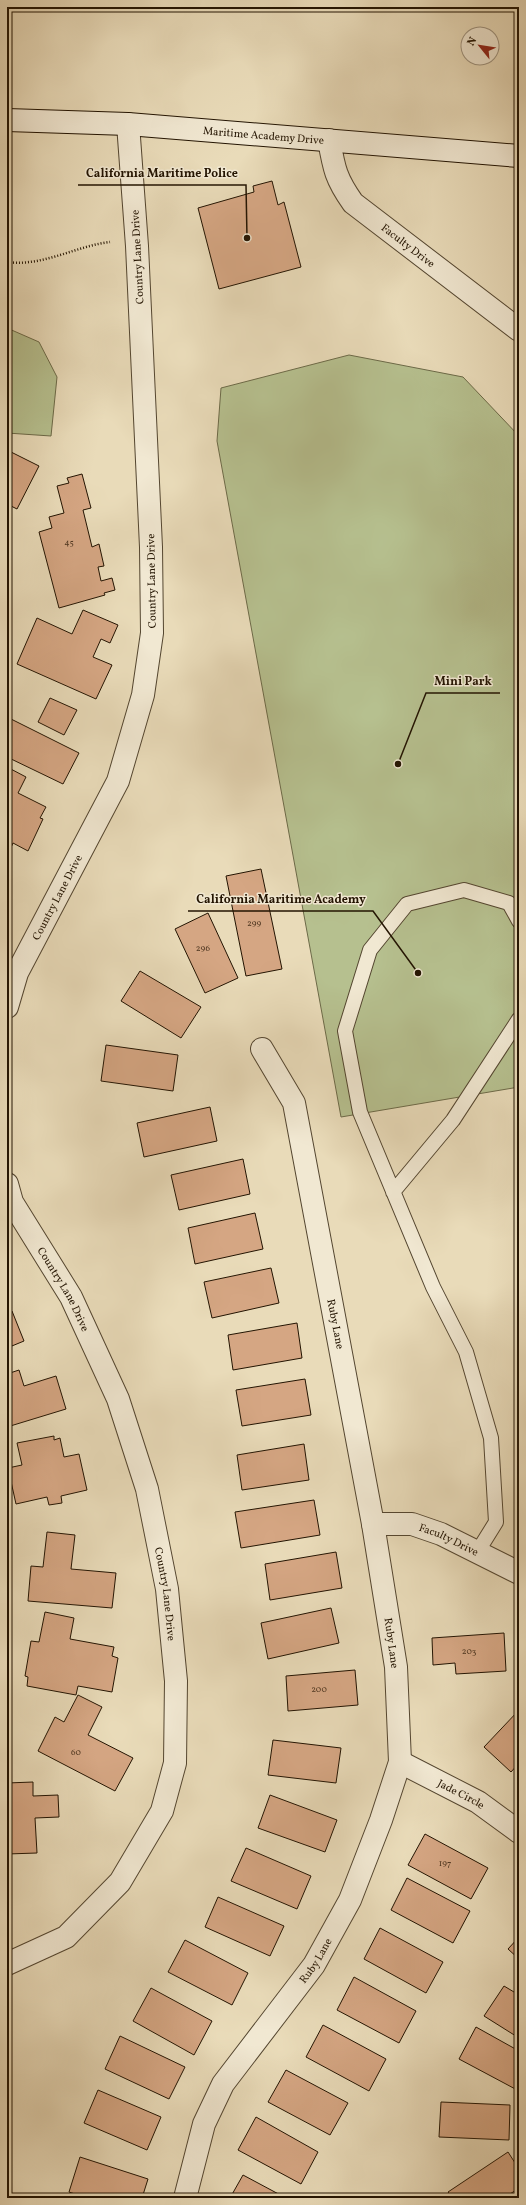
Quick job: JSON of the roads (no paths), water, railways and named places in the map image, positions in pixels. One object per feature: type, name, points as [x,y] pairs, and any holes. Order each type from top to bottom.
[{"type":"street","name":"Maritime Academy Drive","points":[[7,120],[128,124],[519,156]]},
{"type":"street","name":"Country Lane Drive","points":[[7,1007],[17,973],[118,781],[143,695],[152,625],[151,547],[136,239],[128,124]]},
{"type":"street","name":"Faculty Drive","points":[[329,140],[334,172],[338,182],[353,203],[519,330]]},
{"type":"street","name":"Ruby Lane","points":[[184,2198],[204,2124],[222,2084],[318,1959],[350,1900],[381,1820],[400,1762],[396,1667],[373,1524],[294,1103],[262,1049]]},
{"type":"street","name":"Country Lane Drive","points":[[7,1184],[12,1202],[71,1297],[118,1399],[147,1490],[167,1589],[176,1696],[175,1763],[162,1811],[120,1882],[66,1937],[7,1964]]},
{"type":"street","name":"Faculty Drive","points":[[373,1524],[412,1524],[441,1534],[478,1551],[519,1573]]},
{"type":"street","name":"Jade Circle","points":[[400,1762],[478,1802],[519,1832]]},
{"type":"lane","points":[[478,1551],[496,1522],[491,1438],[466,1352],[433,1287],[360,1112],[345,1031],[370,950],[407,904],[464,890],[509,904],[519,921]]},
{"type":"lane","points":[[393,1192],[453,1120],[519,1019]]},
{"type":"place","name":"California Maritime Police","points":[[247,238]]},
{"type":"place","name":"Mini Park","points":[[398,764]]},
{"type":"place","name":"California Maritime Academy","points":[[418,973]]}]
